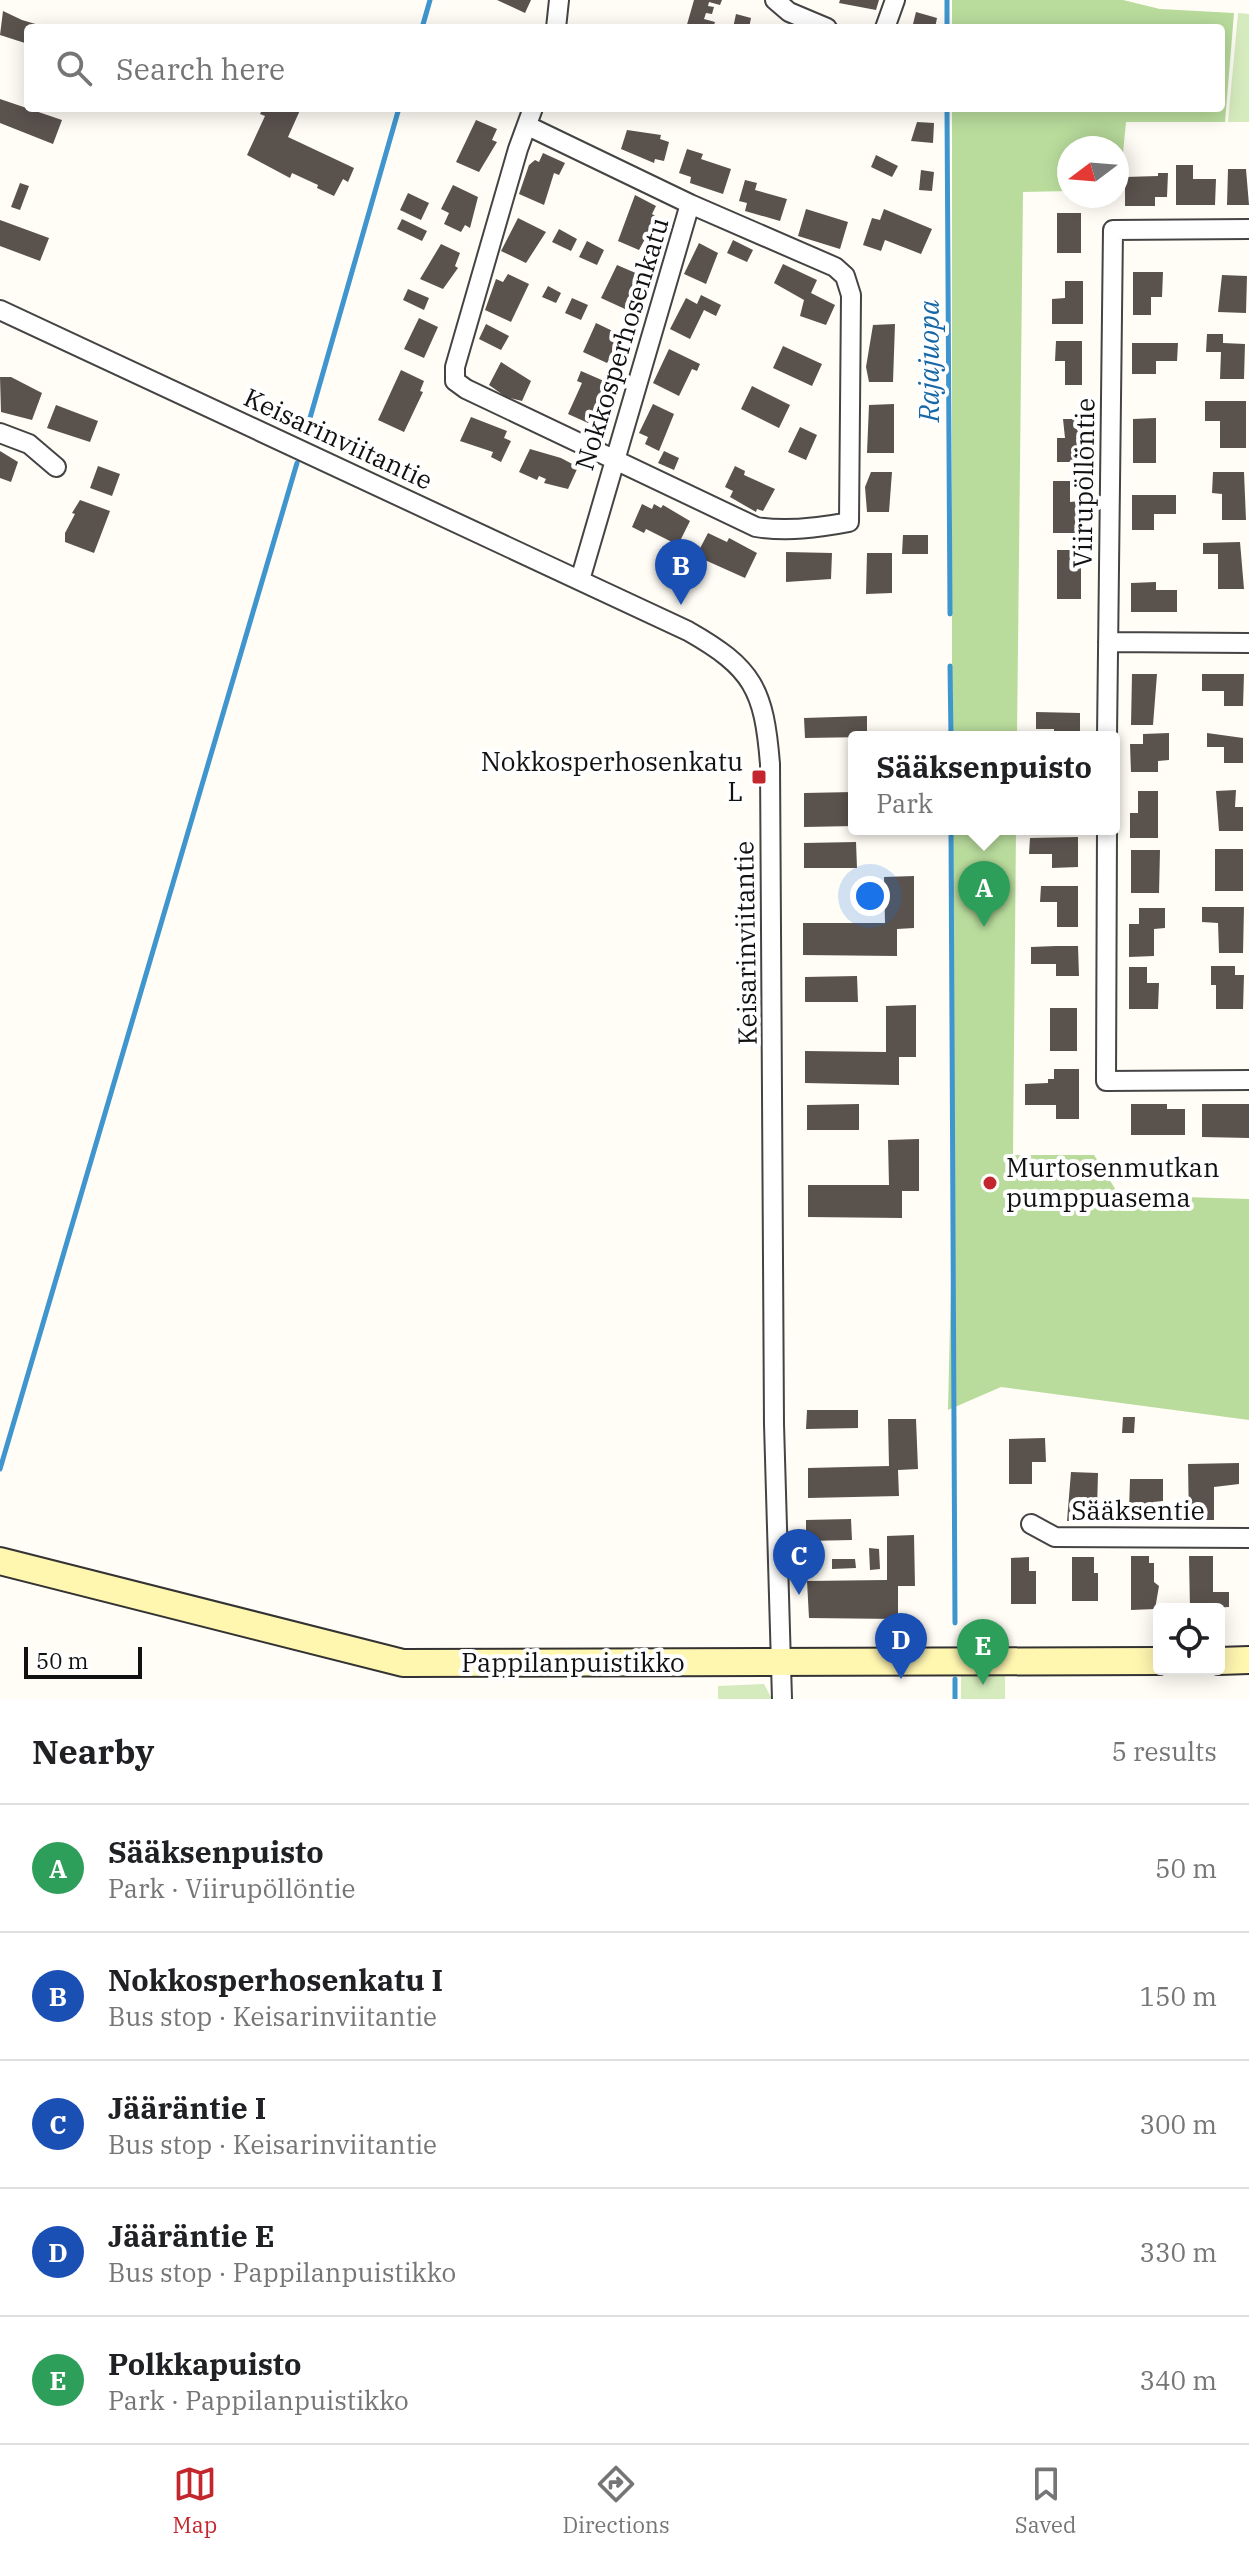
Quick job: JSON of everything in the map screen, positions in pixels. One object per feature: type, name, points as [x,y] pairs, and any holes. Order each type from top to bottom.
[{"type":"street","points":[[556,24],[559,0]]},
{"type":"street","points":[[775,0],[789,12],[818,24]]},
{"type":"street","points":[[886,24],[895,0]]},
{"type":"street","points":[[531,117],[518,149],[455,367],[455,381],[614,461],[756,527],[819,528],[849,522],[851,295],[845,276],[835,267],[690,204]]},
{"type":"street","name":"Nokkosperhosenkatu","points":[[531,117],[690,204],[580,580]]},
{"type":"street","name":"Viirupöllöntie","points":[[1107,731],[1113,230],[1249,229]]},
{"type":"street","name":"Keisarinviitantie","points":[[0,310],[580,580],[726,653],[755,688],[766,722],[771,810],[774,1424],[782,1699]]},
{"type":"street","points":[[0,433],[29,444],[56,467]]},
{"type":"street","points":[[1108,642],[1249,643]]},
{"type":"street","points":[[1107,835],[1106,1081],[1249,1080]]},
{"type":"street","name":"Sääksentie","points":[[1031,1524],[1055,1537],[1249,1538]]},
{"type":"street","name":"Pappilanpuistikko","points":[[0,1561],[403,1663],[1153,1661]]},
{"type":"street","points":[[1225,1661],[1249,1660]]},
{"type":"green space","points":[[952,0],[1123,0],[1160,9],[1234,13],[1225,122],[1126,122],[1125,136],[1057,136],[1057,191],[1023,192],[1017,731],[952,731],[952,112],[1225,112],[1225,24],[952,24]]},
{"type":"green space","points":[[1238,13],[1249,14],[1249,122],[1228,122]]},
{"type":"green space","points":[[952,835],[1016,835],[1013,1155],[1094,1155],[1119,1195],[1249,1199],[1249,1420],[1001,1387],[948,1410],[952,1238]]},
{"type":"green space","points":[[961,1672],[1005,1672],[1005,1699],[961,1699]]},
{"type":"green space","points":[[764,1684],[772,1699],[718,1699],[718,1686]]},
{"type":"building","points":[[497,0],[531,0],[525,13]]},
{"type":"building","points":[[694,0],[722,0],[720,5],[709,2],[708,6],[714,7],[712,14],[706,13],[704,19],[714,24],[687,24]]},
{"type":"building","points":[[840,0],[879,0],[876,10],[839,3]]},
{"type":"building","points":[[3,11],[36,24],[24,24],[24,43],[0,35]]},
{"type":"building","points":[[916,12],[937,18],[936,24],[913,24]]},
{"type":"building","points":[[736,14],[751,18],[750,24],[734,24]]},
{"type":"building","points":[[0,99],[24,107],[24,112],[38,112],[62,120],[53,144],[0,123]]},
{"type":"building","points":[[299,112],[288,137],[354,168],[348,182],[343,179],[334,196],[317,188],[318,185],[292,173],[290,178],[247,155],[265,116],[260,114]]},
{"type":"building","points":[[476,120],[497,129],[492,140],[497,142],[479,172],[456,162]]},
{"type":"building","points":[[917,122],[934,123],[933,143],[911,141]]},
{"type":"building","points":[[627,130],[661,135],[660,139],[669,142],[664,161],[655,159],[654,163],[621,149]]},
{"type":"building","points":[[687,149],[703,154],[701,159],[731,169],[723,194],[690,183],[691,177],[679,173]]},
{"type":"building","points":[[543,153],[565,163],[559,175],[554,173],[544,205],[519,194],[529,165],[535,160],[539,162]]},
{"type":"building","points":[[876,155],[898,166],[892,177],[871,167]]},
{"type":"building","points":[[1176,165],[1193,165],[1193,179],[1216,179],[1215,205],[1176,205]]},
{"type":"building","points":[[1228,169],[1246,169],[1249,205],[1227,205]]},
{"type":"building","points":[[921,170],[934,172],[932,191],[919,190]]},
{"type":"building","points":[[1158,173],[1168,173],[1167,197],[1155,197],[1155,206],[1129,206],[1129,177],[1158,176]]},
{"type":"building","points":[[745,180],[757,183],[755,190],[787,199],[780,221],[745,211],[747,203],[739,201]]},
{"type":"building","points":[[20,183],[29,186],[20,210],[11,207]]},
{"type":"building","points":[[453,185],[478,197],[470,228],[465,225],[461,232],[444,224],[449,213],[441,209]]},
{"type":"building","points":[[408,193],[429,203],[421,220],[400,210]]},
{"type":"building","points":[[635,195],[656,206],[652,214],[657,217],[639,250],[618,241]]},
{"type":"building","points":[[806,209],[848,222],[840,249],[798,236]]},
{"type":"building","points":[[884,209],[932,229],[921,254],[885,240],[881,251],[863,245],[872,218],[880,220]]},
{"type":"building","points":[[1057,213],[1081,213],[1081,253],[1057,253]]},
{"type":"building","points":[[518,218],[546,232],[526,263],[501,251]]},
{"type":"building","points":[[402,219],[427,231],[422,241],[397,229]]},
{"type":"building","points":[[0,220],[49,238],[40,261],[0,246]]},
{"type":"building","points":[[559,229],[577,239],[571,251],[552,242]]},
{"type":"building","points":[[733,240],[753,250],[747,262],[727,253]]},
{"type":"building","points":[[587,241],[604,250],[597,265],[579,257]]},
{"type":"building","points":[[699,243],[718,253],[706,284],[684,274]]},
{"type":"building","points":[[441,244],[460,253],[455,266],[458,268],[443,289],[420,279]]},
{"type":"building","points":[[783,264],[817,280],[811,293],[835,305],[826,325],[800,316],[804,300],[774,283]]},
{"type":"building","points":[[617,265],[638,274],[625,309],[601,298]]},
{"type":"building","points":[[1133,272],[1163,272],[1162,297],[1151,297],[1151,315],[1133,315]]},
{"type":"building","points":[[508,274],[529,284],[511,322],[485,310],[496,279],[503,282]]},
{"type":"building","points":[[1222,275],[1247,276],[1246,313],[1218,312]]},
{"type":"building","points":[[1065,281],[1083,281],[1083,324],[1052,324],[1052,299],[1065,298]]},
{"type":"building","points":[[548,286],[561,293],[556,303],[542,297]]},
{"type":"building","points":[[408,289],[429,298],[424,310],[403,300]]},
{"type":"building","points":[[701,295],[721,305],[716,316],[704,310],[690,339],[670,329],[686,298],[697,304]]},
{"type":"building","points":[[572,298],[588,305],[581,320],[565,313]]},
{"type":"building","points":[[419,318],[438,327],[424,358],[404,349]]},
{"type":"building","points":[[596,323],[623,336],[607,363],[583,352]]},
{"type":"building","points":[[486,324],[509,336],[501,350],[479,339]]},
{"type":"building","points":[[895,324],[893,382],[869,382],[866,367],[873,325]]},
{"type":"building","points":[[1207,334],[1223,334],[1223,343],[1245,344],[1244,379],[1220,379],[1221,352],[1206,352]]},
{"type":"building","points":[[1056,341],[1082,341],[1082,385],[1065,385],[1065,361],[1055,361]]},
{"type":"building","points":[[1132,343],[1178,343],[1177,361],[1156,361],[1156,374],[1132,374]]},
{"type":"building","points":[[783,346],[822,364],[812,386],[773,368]]},
{"type":"building","points":[[669,349],[700,364],[697,371],[692,369],[679,396],[653,383]]},
{"type":"building","points":[[501,362],[531,381],[522,401],[506,397],[489,385]]},
{"type":"building","points":[[401,370],[424,381],[420,391],[423,392],[404,432],[378,420]]},
{"type":"building","points":[[581,371],[604,381],[599,399],[603,401],[588,423],[568,414],[582,383],[577,381]]},
{"type":"building","points":[[0,377],[11,377],[42,393],[32,420],[1,412]]},
{"type":"building","points":[[752,386],[790,405],[779,428],[741,409]]},
{"type":"building","points":[[1205,401],[1246,401],[1246,448],[1220,448],[1220,421],[1205,421]]},
{"type":"building","points":[[653,404],[674,414],[659,451],[645,444],[648,437],[639,433]]},
{"type":"building","points":[[894,404],[894,453],[867,453],[869,405]]},
{"type":"building","points":[[56,405],[98,421],[90,442],[47,428]]},
{"type":"building","points":[[471,417],[507,431],[504,438],[511,441],[501,462],[491,457],[493,452],[460,441]]},
{"type":"building","points":[[1156,418],[1156,463],[1133,463],[1133,419]]},
{"type":"building","points":[[1063,419],[1082,419],[1079,462],[1057,462],[1057,438],[1065,438]]},
{"type":"building","points":[[800,427],[817,435],[806,460],[788,452]]},
{"type":"building","points":[[530,449],[561,458],[578,467],[568,489],[544,483],[546,479],[539,476],[537,480],[519,472]]},
{"type":"building","points":[[0,451],[18,462],[11,482],[0,478]]},
{"type":"building","points":[[664,451],[679,458],[674,470],[658,463]]},
{"type":"building","points":[[98,466],[120,474],[112,496],[90,488]]},
{"type":"building","points":[[735,466],[745,471],[744,475],[775,489],[763,511],[757,509],[756,512],[730,497],[733,491],[725,487]]},
{"type":"building","points":[[871,472],[892,472],[889,512],[867,512],[865,487]]},
{"type":"building","points":[[1213,472],[1244,472],[1246,520],[1222,520],[1222,494],[1212,493]]},
{"type":"building","points":[[1053,481],[1070,481],[1070,502],[1081,501],[1081,533],[1053,533]]},
{"type":"building","points":[[1132,495],[1176,495],[1176,514],[1154,514],[1154,530],[1132,530]]},
{"type":"building","points":[[80,500],[110,511],[94,553],[65,542],[65,533],[75,514],[72,513]]},
{"type":"building","points":[[642,504],[652,509],[654,504],[661,508],[663,505],[690,521],[678,545],[646,529],[644,533],[632,527]]},
{"type":"building","points":[[708,533],[727,542],[729,538],[757,553],[745,578],[696,556]]},
{"type":"building","points":[[903,535],[928,535],[928,554],[902,554]]},
{"type":"building","points":[[1240,542],[1244,589],[1218,589],[1218,554],[1203,554],[1203,543]]},
{"type":"building","points":[[1057,550],[1081,550],[1081,599],[1057,599]]},
{"type":"building","points":[[786,552],[832,553],[831,579],[786,582]]},
{"type":"building","points":[[867,553],[892,553],[892,593],[866,594]]},
{"type":"building","points":[[1156,582],[1156,590],[1177,590],[1177,612],[1131,612],[1131,583]]},
{"type":"building","points":[[1132,674],[1157,674],[1153,725],[1131,725]]},
{"type":"building","points":[[1202,674],[1244,674],[1243,706],[1224,706],[1224,691],[1202,691]]},
{"type":"building","points":[[1036,712],[1080,713],[1080,731],[1036,729]]},
{"type":"building","points":[[867,716],[867,731],[848,731],[848,737],[805,738],[804,718]]},
{"type":"building","points":[[1169,733],[1169,760],[1158,761],[1158,772],[1131,772],[1130,744],[1143,744],[1143,734]]},
{"type":"building","points":[[1207,733],[1243,738],[1243,763],[1224,763],[1224,747],[1207,747]]},
{"type":"building","points":[[1236,790],[1235,807],[1243,807],[1243,831],[1219,831],[1216,791]]},
{"type":"building","points":[[1138,791],[1158,791],[1158,838],[1130,838],[1130,813],[1138,813]]},
{"type":"building","points":[[848,792],[848,826],[804,827],[804,793]]},
{"type":"building","points":[[1078,837],[1078,867],[1052,868],[1052,854],[1029,854],[1030,838]]},
{"type":"building","points":[[856,842],[857,868],[804,868],[804,843]]},
{"type":"building","points":[[1215,849],[1243,849],[1243,891],[1215,891]]},
{"type":"building","points":[[1131,850],[1160,850],[1159,893],[1131,893]]},
{"type":"building","points":[[914,876],[914,928],[897,929],[897,956],[803,955],[803,923],[885,923],[884,877]]},
{"type":"building","points":[[1041,886],[1078,886],[1078,927],[1057,927],[1057,902],[1040,902]]},
{"type":"building","points":[[1202,907],[1244,907],[1243,953],[1219,953],[1218,923],[1202,922]]},
{"type":"building","points":[[1139,908],[1165,908],[1165,928],[1154,929],[1154,956],[1129,957],[1129,924],[1139,924]]},
{"type":"building","points":[[1078,946],[1079,976],[1056,976],[1056,964],[1031,964],[1031,947]]},
{"type":"building","points":[[1211,966],[1235,966],[1235,975],[1244,975],[1243,1009],[1216,1009],[1216,985],[1211,985]]},
{"type":"building","points":[[1129,967],[1147,967],[1147,983],[1159,983],[1158,1009],[1129,1009]]},
{"type":"building","points":[[857,976],[858,1002],[805,1002],[805,977]]},
{"type":"building","points":[[916,1005],[916,1057],[899,1057],[899,1085],[805,1083],[805,1051],[886,1052],[886,1006]]},
{"type":"building","points":[[1050,1008],[1077,1008],[1077,1051],[1050,1051]]},
{"type":"building","points":[[1054,1069],[1079,1069],[1079,1119],[1056,1119],[1056,1105],[1025,1105],[1025,1084],[1048,1083],[1048,1079],[1054,1079]]},
{"type":"building","points":[[859,1104],[859,1130],[807,1130],[807,1105]]},
{"type":"building","points":[[1131,1104],[1167,1104],[1167,1109],[1185,1109],[1185,1135],[1131,1135]]},
{"type":"building","points":[[1202,1104],[1249,1104],[1249,1138],[1202,1137]]},
{"type":"building","points":[[919,1139],[919,1191],[902,1191],[902,1218],[808,1217],[808,1185],[889,1185],[888,1140]]},
{"type":"building","points":[[807,1410],[858,1410],[858,1428],[806,1429]]},
{"type":"building","points":[[1123,1417],[1135,1417],[1134,1433],[1122,1433]]},
{"type":"building","points":[[888,1419],[916,1419],[918,1469],[898,1470],[899,1496],[808,1498],[808,1468],[889,1466]]},
{"type":"building","points":[[1045,1438],[1046,1462],[1032,1462],[1032,1484],[1009,1484],[1009,1439]]},
{"type":"building","points":[[1239,1463],[1239,1484],[1214,1487],[1214,1520],[1189,1520],[1188,1464]]},
{"type":"building","points":[[1071,1472],[1098,1473],[1097,1510],[1085,1510],[1085,1521],[1067,1521]]},
{"type":"building","points":[[1130,1479],[1163,1479],[1163,1501],[1153,1502],[1153,1520],[1133,1520],[1133,1512],[1129,1512]]},
{"type":"building","points":[[851,1519],[852,1540],[806,1541],[806,1520]]},
{"type":"building","points":[[914,1535],[915,1586],[898,1586],[898,1619],[809,1618],[807,1581],[887,1580],[887,1536]]},
{"type":"building","points":[[869,1548],[879,1549],[880,1569],[870,1570]]},
{"type":"building","points":[[1131,1556],[1149,1556],[1149,1563],[1154,1563],[1154,1582],[1159,1586],[1156,1603],[1153,1603],[1153,1609],[1131,1610]]},
{"type":"building","points":[[1189,1556],[1213,1556],[1213,1592],[1229,1592],[1229,1607],[1225,1607],[1225,1603],[1190,1603]]},
{"type":"building","points":[[1029,1557],[1029,1571],[1036,1571],[1036,1604],[1011,1604],[1011,1558]]},
{"type":"building","points":[[1072,1557],[1094,1557],[1094,1573],[1098,1573],[1098,1601],[1072,1601]]},
{"type":"building","points":[[832,1559],[855,1559],[856,1568],[832,1569]]},
{"type":"waterway","points":[[423,24],[430,0]]},
{"type":"waterway","name":"Rajajuopa","points":[[947,0],[947,24]]},
{"type":"waterway","points":[[310,418],[398,112]]},
{"type":"waterway","name":"Rajajuopa","points":[[947,112],[950,614]]},
{"type":"waterway","points":[[0,1469],[297,463]]},
{"type":"waterway","points":[[950,666],[951,731]]},
{"type":"waterway","points":[[951,835],[955,1623]]},
{"type":"waterway","points":[[955,1679],[955,1699]]},
{"type":"place","name":"Nokkosperhosenkatu I","points":[[681,605]]},
{"type":"place","name":"Nokkosperhosenkatu L","points":[[759,777]]},
{"type":"place","name":"Sääksenpuisto","points":[[984,927]]},
{"type":"place","name":"Murtosenmutkan pumppuasema","points":[[990,1183]]},
{"type":"place","name":"Jääräntie I","points":[[799,1595]]},
{"type":"place","name":"Jääräntie E","points":[[901,1679]]},
{"type":"place","name":"Polkkapuisto","points":[[983,1685]]}]
